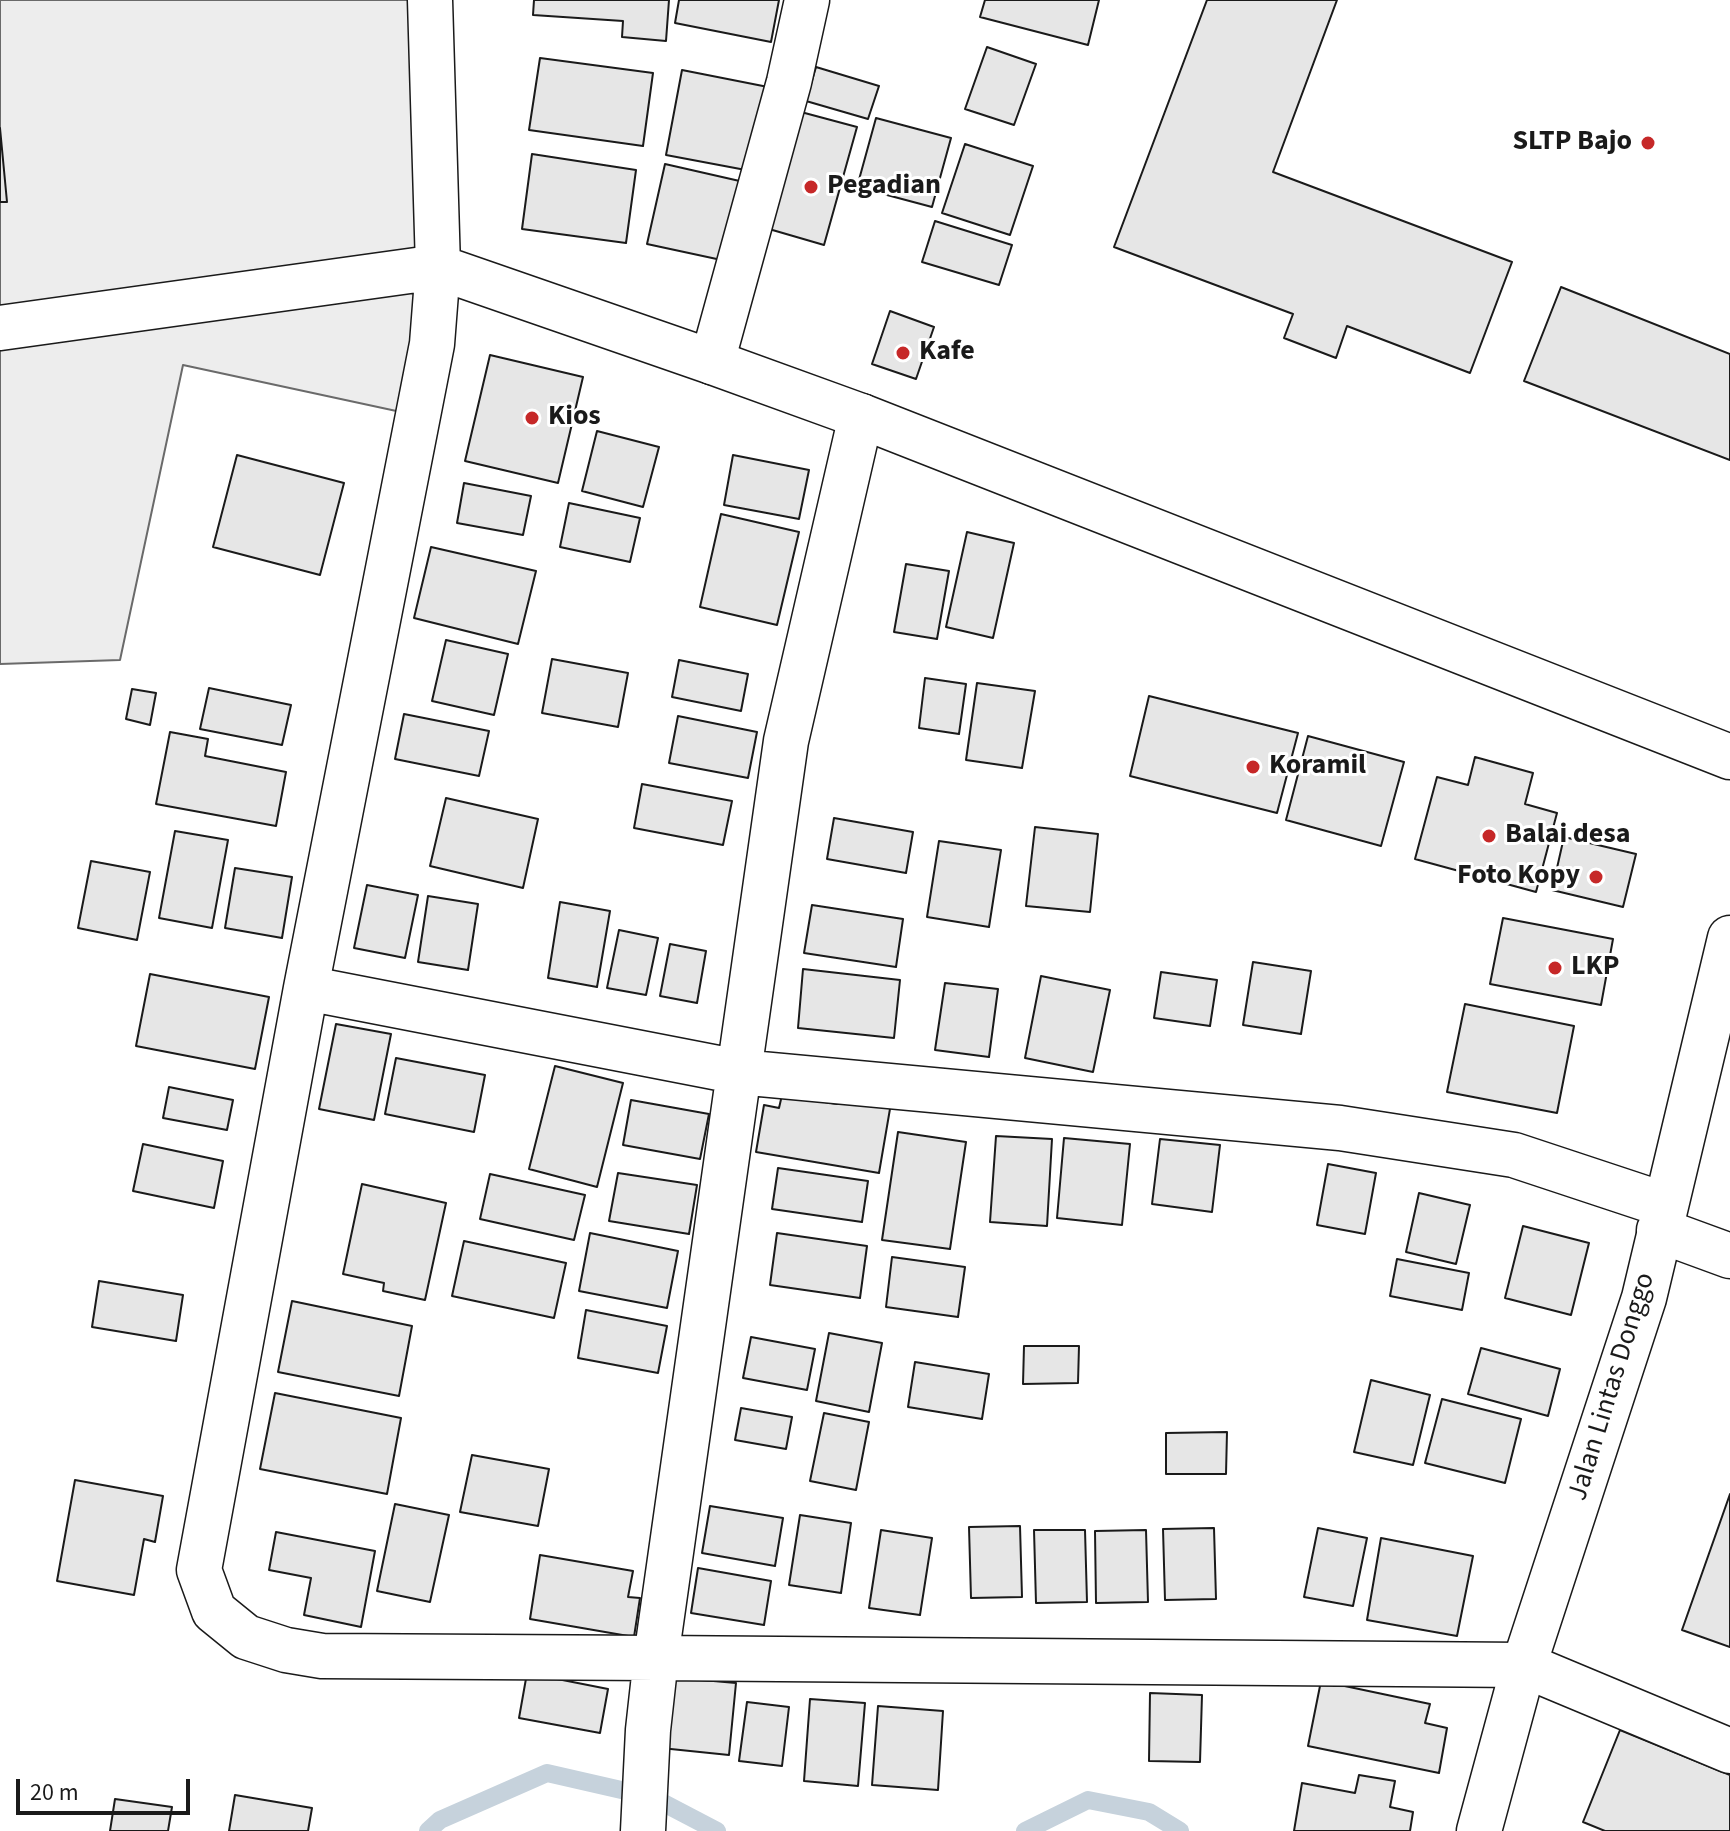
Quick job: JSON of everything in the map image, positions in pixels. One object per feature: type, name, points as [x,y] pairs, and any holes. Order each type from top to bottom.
[{"type":"street","points":[[430,0],[438,267],[432,344],[306,988],[199,1570],[214,1611],[246,1637],[286,1650],[322,1656],[1524,1665],[1730,1751]]},
{"type":"street","points":[[712,362],[789,82],[807,0]]},
{"type":"street","points":[[0,328],[438,267],[861,416],[1730,757]]},
{"type":"street","points":[[644,1816],[648,1730],[656,1658],[786,741],[861,416]]},
{"type":"street","name":"Jalan Lintas Donggo","points":[[1479,1831],[1524,1665],[1644,1298],[1730,938]]},
{"type":"street","points":[[306,988],[739,1072],[1340,1128],[1514,1155],[1662,1217],[1730,1256]]},
{"type":"shaded area","points":[[0,0],[423,0],[455,240],[401,412],[183,365],[120,660],[0,664]]},
{"type":"building","points":[[534,0],[669,0],[666,41],[622,37],[623,21],[533,15]]},
{"type":"building","points":[[679,0],[779,0],[771,42],[675,23]]},
{"type":"building","points":[[985,0],[1099,0],[1088,45],[980,17]]},
{"type":"building","points":[[1207,0],[1337,0],[1273,172],[1512,262],[1470,373],[1347,326],[1336,358],[1284,338],[1293,314],[1114,247]]},
{"type":"building","points":[[987,47],[1036,64],[1014,125],[965,109]]},
{"type":"building","points":[[540,58],[653,73],[643,146],[529,130]]},
{"type":"building","points":[[816,67],[879,86],[868,119],[806,101]]},
{"type":"building","points":[[682,70],[768,87],[751,171],[666,155]]},
{"type":"building","points":[[801,112],[857,127],[824,245],[769,229]]},
{"type":"building","points":[[876,118],[951,138],[932,207],[857,187]]},
{"type":"building","points":[[0,128],[7,202],[0,202]]},
{"type":"building","points":[[965,144],[1033,166],[1010,235],[942,213]]},
{"type":"building","points":[[532,154],[636,170],[626,243],[522,229]]},
{"type":"building","points":[[665,164],[744,182],[726,261],[647,244]]},
{"type":"building","points":[[935,221],[1012,245],[999,285],[922,262]]},
{"type":"building","points":[[1561,287],[1730,354],[1730,460],[1524,381]]},
{"type":"building","points":[[890,311],[934,327],[916,379],[872,364]]},
{"type":"building","points":[[490,355],[583,377],[558,483],[465,461]]},
{"type":"building","points":[[597,431],[659,447],[643,507],[582,491]]},
{"type":"building","points":[[237,455],[344,483],[320,575],[213,547]]},
{"type":"building","points":[[733,455],[809,470],[799,519],[724,505]]},
{"type":"building","points":[[464,483],[531,496],[523,535],[457,523]]},
{"type":"building","points":[[569,503],[640,518],[630,562],[560,547]]},
{"type":"building","points":[[721,514],[799,532],[777,625],[700,607]]},
{"type":"building","points":[[967,532],[1014,543],[993,638],[946,627]]},
{"type":"building","points":[[431,547],[536,571],[518,644],[414,618]]},
{"type":"building","points":[[906,564],[949,571],[937,639],[894,632]]},
{"type":"building","points":[[446,640],[508,654],[494,715],[432,701]]},
{"type":"building","points":[[552,659],[628,673],[618,727],[542,713]]},
{"type":"building","points":[[679,660],[748,674],[741,711],[672,697]]},
{"type":"building","points":[[925,678],[966,684],[959,734],[919,728]]},
{"type":"building","points":[[977,683],[1035,691],[1022,768],[966,760]]},
{"type":"building","points":[[209,688],[291,705],[282,745],[200,729]]},
{"type":"building","points":[[132,689],[156,693],[150,725],[126,719]]},
{"type":"building","points":[[1149,696],[1298,733],[1277,813],[1130,776]]},
{"type":"building","points":[[404,714],[489,731],[479,776],[395,759]]},
{"type":"building","points":[[678,716],[757,732],[748,778],[669,763]]},
{"type":"building","points":[[170,732],[208,739],[205,756],[286,772],[276,826],[156,804]]},
{"type":"building","points":[[1308,736],[1404,762],[1381,846],[1286,820]]},
{"type":"building","points":[[1475,757],[1533,773],[1525,804],[1557,813],[1536,892],[1415,859],[1437,777],[1468,785]]},
{"type":"building","points":[[642,784],[732,801],[723,845],[634,828]]},
{"type":"building","points":[[446,798],[538,819],[523,888],[430,866]]},
{"type":"building","points":[[834,818],[913,832],[906,873],[827,859]]},
{"type":"building","points":[[1035,827],[1098,834],[1090,912],[1026,906]]},
{"type":"building","points":[[175,831],[228,840],[212,928],[159,918]]},
{"type":"building","points":[[1564,837],[1636,854],[1623,907],[1552,890]]},
{"type":"building","points":[[939,841],[1001,850],[989,927],[927,917]]},
{"type":"building","points":[[91,861],[150,872],[137,940],[78,928]]},
{"type":"building","points":[[235,868],[292,877],[282,938],[225,928]]},
{"type":"building","points":[[367,885],[418,895],[405,958],[354,948]]},
{"type":"building","points":[[428,896],[478,904],[468,970],[418,962]]},
{"type":"building","points":[[560,902],[610,911],[597,987],[548,978]]},
{"type":"building","points":[[812,905],[903,919],[896,967],[804,953]]},
{"type":"building","points":[[1503,918],[1613,939],[1601,1005],[1490,984]]},
{"type":"building","points":[[619,930],[658,938],[646,995],[607,988]]},
{"type":"building","points":[[670,944],[706,951],[697,1003],[660,996]]},
{"type":"building","points":[[1253,962],[1311,971],[1301,1034],[1243,1025]]},
{"type":"building","points":[[803,969],[900,980],[894,1038],[798,1028]]},
{"type":"building","points":[[1161,972],[1217,980],[1210,1026],[1154,1018]]},
{"type":"building","points":[[150,974],[269,997],[255,1069],[136,1046]]},
{"type":"building","points":[[1041,976],[1110,990],[1093,1072],[1025,1058]]},
{"type":"building","points":[[945,983],[998,989],[989,1057],[935,1050]]},
{"type":"building","points":[[1465,1004],[1574,1026],[1557,1113],[1447,1092]]},
{"type":"building","points":[[336,1024],[391,1034],[374,1120],[319,1109]]},
{"type":"building","points":[[396,1058],[485,1075],[474,1132],[385,1114]]},
{"type":"building","points":[[555,1066],[623,1083],[597,1187],[529,1169]]},
{"type":"building","points":[[169,1087],[233,1100],[227,1130],[163,1118]]},
{"type":"building","points":[[782,1095],[837,1104],[838,1095],[891,1103],[879,1173],[756,1152],[764,1105],[779,1108]]},
{"type":"building","points":[[631,1100],[709,1114],[700,1159],[623,1145]]},
{"type":"building","points":[[898,1132],[966,1142],[950,1249],[882,1240]]},
{"type":"building","points":[[996,1136],[1052,1139],[1047,1226],[990,1222]]},
{"type":"building","points":[[1064,1138],[1130,1144],[1122,1225],[1057,1218]]},
{"type":"building","points":[[1160,1139],[1220,1145],[1212,1212],[1152,1204]]},
{"type":"building","points":[[143,1144],[223,1161],[214,1208],[133,1191]]},
{"type":"building","points":[[1328,1164],[1376,1173],[1365,1234],[1317,1225]]},
{"type":"building","points":[[778,1168],[868,1181],[862,1222],[772,1209]]},
{"type":"building","points":[[618,1173],[697,1185],[689,1234],[609,1221]]},
{"type":"building","points":[[490,1174],[585,1195],[574,1240],[480,1219]]},
{"type":"building","points":[[362,1184],[446,1203],[425,1300],[383,1291],[384,1283],[343,1274]]},
{"type":"building","points":[[1419,1193],[1470,1205],[1456,1264],[1406,1252]]},
{"type":"building","points":[[1523,1226],[1589,1243],[1571,1315],[1505,1298]]},
{"type":"building","points":[[590,1233],[678,1251],[667,1308],[579,1291]]},
{"type":"building","points":[[777,1233],[867,1246],[860,1298],[770,1285]]},
{"type":"building","points":[[464,1241],[566,1263],[554,1318],[452,1296]]},
{"type":"building","points":[[892,1257],[965,1267],[958,1317],[886,1307]]},
{"type":"building","points":[[1397,1259],[1469,1273],[1462,1310],[1390,1296]]},
{"type":"building","points":[[99,1281],[183,1295],[176,1341],[92,1327]]},
{"type":"building","points":[[292,1301],[412,1326],[399,1396],[278,1372]]},
{"type":"building","points":[[586,1310],[667,1326],[658,1373],[578,1358]]},
{"type":"building","points":[[829,1333],[882,1343],[869,1412],[816,1401]]},
{"type":"building","points":[[751,1337],[815,1349],[807,1390],[743,1378]]},
{"type":"building","points":[[1024,1346],[1079,1346],[1078,1383],[1023,1384]]},
{"type":"building","points":[[1481,1348],[1560,1369],[1548,1416],[1468,1394]]},
{"type":"building","points":[[915,1362],[989,1374],[982,1419],[908,1407]]},
{"type":"building","points":[[1371,1380],[1430,1395],[1413,1465],[1354,1452]]},
{"type":"building","points":[[275,1393],[401,1418],[387,1494],[260,1469]]},
{"type":"building","points":[[1442,1399],[1521,1419],[1505,1483],[1425,1463]]},
{"type":"building","points":[[741,1408],[792,1417],[786,1449],[735,1440]]},
{"type":"building","points":[[824,1413],[869,1422],[856,1490],[810,1481]]},
{"type":"building","points":[[1227,1432],[1226,1474],[1166,1474],[1166,1433]]},
{"type":"building","points":[[472,1455],[549,1469],[538,1526],[460,1512]]},
{"type":"building","points":[[75,1480],[163,1496],[155,1542],[144,1539],[134,1595],[57,1581]]},
{"type":"building","points":[[1730,1494],[1730,1647],[1682,1630]]},
{"type":"building","points":[[395,1504],[449,1515],[430,1602],[377,1591]]},
{"type":"building","points":[[710,1506],[783,1518],[775,1566],[702,1553]]},
{"type":"building","points":[[800,1515],[851,1523],[841,1593],[789,1585]]},
{"type":"building","points":[[1020,1526],[1022,1597],[971,1598],[969,1527]]},
{"type":"building","points":[[1214,1528],[1216,1599],[1165,1600],[1163,1529]]},
{"type":"building","points":[[1318,1528],[1367,1538],[1353,1606],[1304,1597]]},
{"type":"building","points":[[881,1530],[932,1538],[920,1615],[869,1608]]},
{"type":"building","points":[[1034,1530],[1085,1530],[1087,1602],[1036,1603]]},
{"type":"building","points":[[1146,1530],[1148,1602],[1096,1603],[1095,1531]]},
{"type":"building","points":[[276,1532],[375,1551],[361,1627],[304,1615],[311,1578],[269,1570]]},
{"type":"building","points":[[1381,1538],[1473,1556],[1457,1636],[1367,1620]]},
{"type":"building","points":[[540,1555],[633,1571],[628,1597],[640,1598],[634,1637],[530,1619]]},
{"type":"building","points":[[698,1568],[771,1581],[764,1625],[691,1613]]},
{"type":"building","points":[[527,1673],[608,1689],[600,1733],[519,1718]]},
{"type":"building","points":[[668,1677],[736,1683],[729,1755],[661,1748]]},
{"type":"building","points":[[1321,1681],[1430,1704],[1425,1723],[1447,1728],[1439,1773],[1308,1746]]},
{"type":"building","points":[[1150,1693],[1202,1695],[1200,1762],[1149,1761]]},
{"type":"building","points":[[810,1699],[865,1703],[858,1786],[804,1781]]},
{"type":"building","points":[[747,1702],[789,1707],[782,1766],[739,1761]]},
{"type":"building","points":[[878,1706],[943,1711],[938,1790],[872,1785]]},
{"type":"building","points":[[1620,1730],[1730,1775],[1730,1831],[1605,1831],[1583,1822]]},
{"type":"building","points":[[1359,1775],[1395,1781],[1390,1807],[1413,1812],[1410,1831],[1294,1831],[1302,1783],[1355,1793]]},
{"type":"building","points":[[235,1795],[312,1808],[308,1831],[229,1831]]},
{"type":"building","points":[[115,1799],[172,1807],[168,1831],[110,1831]]},
{"type":"waterway","points":[[428,1831],[440,1820],[547,1773],[652,1797],[717,1831]]},
{"type":"waterway","points":[[1025,1831],[1088,1800],[1149,1812],[1180,1831]]},
{"type":"place","name":"SLTP Bajo","points":[[1648,143]]},
{"type":"place","name":"Pegadian","points":[[811,187]]},
{"type":"place","name":"Kafe","points":[[903,353]]},
{"type":"place","name":"Kios","points":[[532,418]]},
{"type":"place","name":"Koramil","points":[[1253,767]]},
{"type":"place","name":"Balai desa","points":[[1489,836]]},
{"type":"place","name":"Foto Kopy","points":[[1596,877]]},
{"type":"place","name":"LKP","points":[[1555,968]]}]
